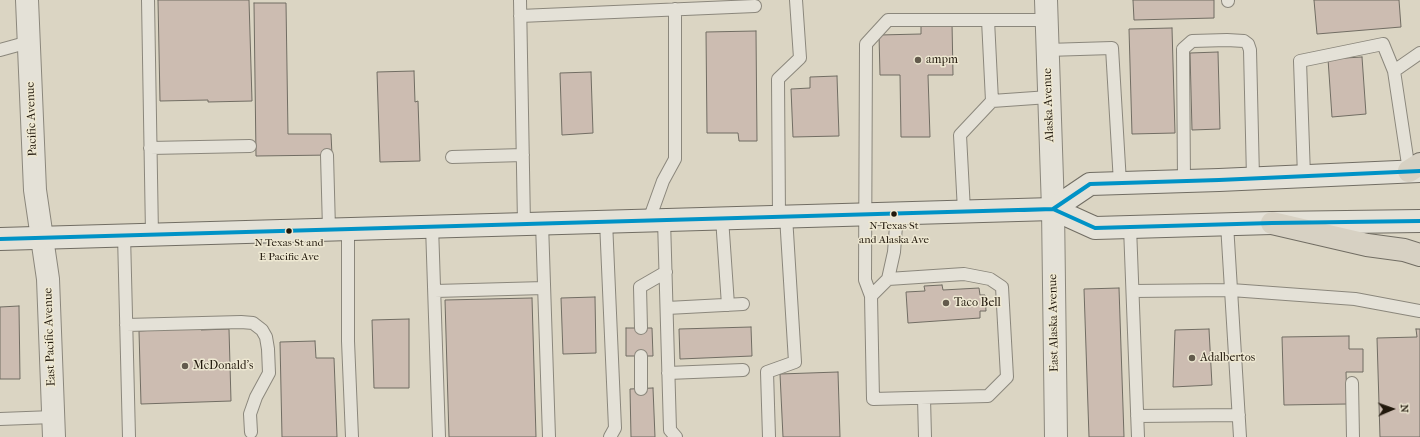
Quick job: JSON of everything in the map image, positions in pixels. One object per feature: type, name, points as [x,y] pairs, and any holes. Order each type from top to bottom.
[{"type":"main road","name":"Pacific Avenue","points":[[27,0],[35,190],[41,238]]},
{"type":"main road","name":"Alaska Avenue","points":[[1046,10],[1053,209]]},
{"type":"main road","points":[[1053,209],[1090,184],[1304,176],[1416,169]]},
{"type":"main road","points":[[0,239],[1053,209],[1095,228],[1420,221]]},
{"type":"main road","name":"East Alaska Avenue","points":[[1053,209],[1056,437]]},
{"type":"main road","points":[[1272,223],[1367,245],[1404,250],[1420,255]]},
{"type":"main road","name":"East Pacific Avenue","points":[[41,238],[48,279],[54,427]]},
{"type":"lane","points":[[148,0],[152,234]]},
{"type":"lane","points":[[520,0],[523,156],[544,288],[549,437]]},
{"type":"lane","points":[[769,437],[766,372],[795,362],[783,216],[778,79],[800,58],[796,0]]},
{"type":"lane","points":[[520,16],[755,6]]},
{"type":"lane","points":[[675,9],[675,159],[663,181],[656,220],[666,272],[670,430],[676,437]]},
{"type":"lane","points":[[888,279],[964,274],[990,279],[1002,287],[1007,377],[988,396],[874,399],[871,296],[865,280],[866,44],[888,20],[988,20],[1046,10]]},
{"type":"lane","points":[[988,20],[992,101]]},
{"type":"lane","points":[[1184,181],[1183,49],[1192,41],[1227,40],[1244,41],[1248,44],[1250,50],[1253,178]]},
{"type":"lane","points":[[0,50],[29,42]]},
{"type":"lane","points":[[1304,176],[1300,61],[1383,44],[1394,71],[1416,169]]},
{"type":"lane","points":[[1048,50],[1112,48],[1120,183]]},
{"type":"lane","points":[[1394,71],[1420,53]]},
{"type":"lane","points":[[964,211],[960,135],[992,101],[1049,97]]},
{"type":"lane","points":[[150,148],[250,146]]},
{"type":"lane","points":[[327,155],[338,229],[348,341],[352,437]]},
{"type":"lane","points":[[452,157],[523,156]]},
{"type":"lane","points":[[871,296],[888,279],[894,252],[897,213]]},
{"type":"lane","points":[[722,218],[728,305]]},
{"type":"lane","points":[[606,221],[615,428],[610,437]]},
{"type":"lane","points":[[1227,224],[1240,437]]},
{"type":"lane","points":[[432,226],[439,437]]},
{"type":"lane","points":[[1130,227],[1138,437]]},
{"type":"lane","points":[[124,236],[129,437]]},
{"type":"lane","points":[[641,328],[640,286],[666,272]]},
{"type":"lane","points":[[434,291],[544,288]]},
{"type":"lane","points":[[1133,291],[1231,290],[1355,299],[1420,311]]},
{"type":"lane","points":[[666,308],[743,304]]},
{"type":"lane","points":[[126,325],[241,322],[253,323],[262,330],[266,337],[268,349],[269,373],[256,397],[250,414],[251,432]]},
{"type":"lane","points":[[641,356],[641,389]]},
{"type":"lane","points":[[668,373],[743,370]]},
{"type":"lane","points":[[1352,383],[1353,437]]},
{"type":"lane","points":[[924,398],[925,437]]},
{"type":"lane","points":[[1137,416],[1239,415]]},
{"type":"lane","points":[[0,418],[54,427]]},
{"type":"building","points":[[158,0],[249,0],[252,101],[160,101]]},
{"type":"building","points":[[1133,0],[1214,0],[1214,18],[1134,20]]},
{"type":"building","points":[[1314,0],[1399,0],[1401,27],[1317,34]]},
{"type":"building","points":[[254,3],[286,3],[288,134],[331,134],[332,155],[256,156]]},
{"type":"building","points":[[921,23],[952,23],[953,75],[928,75],[930,137],[901,137],[900,75],[880,75],[879,35],[921,34]]},
{"type":"building","points":[[1172,28],[1175,133],[1132,134],[1129,29]]},
{"type":"building","points":[[756,31],[757,141],[739,141],[738,133],[707,133],[706,32]]},
{"type":"building","points":[[1218,52],[1220,129],[1192,130],[1190,53]]},
{"type":"building","points":[[1362,57],[1366,114],[1332,117],[1328,59]]},
{"type":"building","points":[[414,71],[415,102],[418,101],[420,161],[380,162],[377,72]]},
{"type":"building","points":[[591,72],[593,133],[562,135],[560,73]]},
{"type":"building","points":[[837,76],[839,136],[793,137],[791,89],[810,88],[810,77]]},
{"type":"building","name":"Taco Bell","points":[[942,285],[943,290],[979,288],[980,295],[985,295],[986,311],[980,311],[980,318],[908,323],[906,292],[925,291],[924,286]]},
{"type":"building","points":[[1119,288],[1124,437],[1089,437],[1084,289]]},
{"type":"building","points":[[595,297],[596,353],[563,354],[561,298]]},
{"type":"building","points":[[532,298],[536,437],[449,437],[445,300]]},
{"type":"building","points":[[19,306],[20,379],[0,379],[0,307]]},
{"type":"building","points":[[409,319],[409,388],[374,388],[372,320]]},
{"type":"building","name":"McDonald's","points":[[201,323],[201,330],[229,329],[231,401],[141,404],[139,331]]},
{"type":"building","points":[[751,327],[752,356],[680,359],[679,329]]},
{"type":"building","points":[[626,328],[652,328],[653,356],[626,356]]},
{"type":"building","name":"Adalbertos","points":[[1209,329],[1212,385],[1173,387],[1175,330]]},
{"type":"building","points":[[1416,329],[1420,329],[1420,437],[1380,437],[1377,338],[1417,337]]},
{"type":"building","points":[[1349,336],[1349,349],[1363,349],[1363,372],[1346,372],[1347,404],[1284,405],[1282,337]]},
{"type":"building","points":[[315,341],[316,358],[334,358],[337,437],[282,437],[280,342]]},
{"type":"building","points":[[838,372],[840,437],[783,437],[780,374]]},
{"type":"building","points":[[653,388],[655,437],[631,437],[630,389]]},
{"type":"transit line","points":[[0,239],[1053,209],[1090,184],[1420,171]]},
{"type":"transit line","points":[[1024,210],[1053,209],[1095,228],[1420,221]]},
{"type":"place","name":"ampm","points":[[918,60]]},
{"type":"place","name":"N Texas St and Alaska Ave","points":[[894,214]]},
{"type":"place","name":"N Texas St and E Pacific Ave","points":[[289,231]]},
{"type":"place","name":"Taco Bell","points":[[946,303]]},
{"type":"place","name":"Adalbertos","points":[[1192,358]]},
{"type":"place","name":"McDonald's","points":[[185,366]]}]
